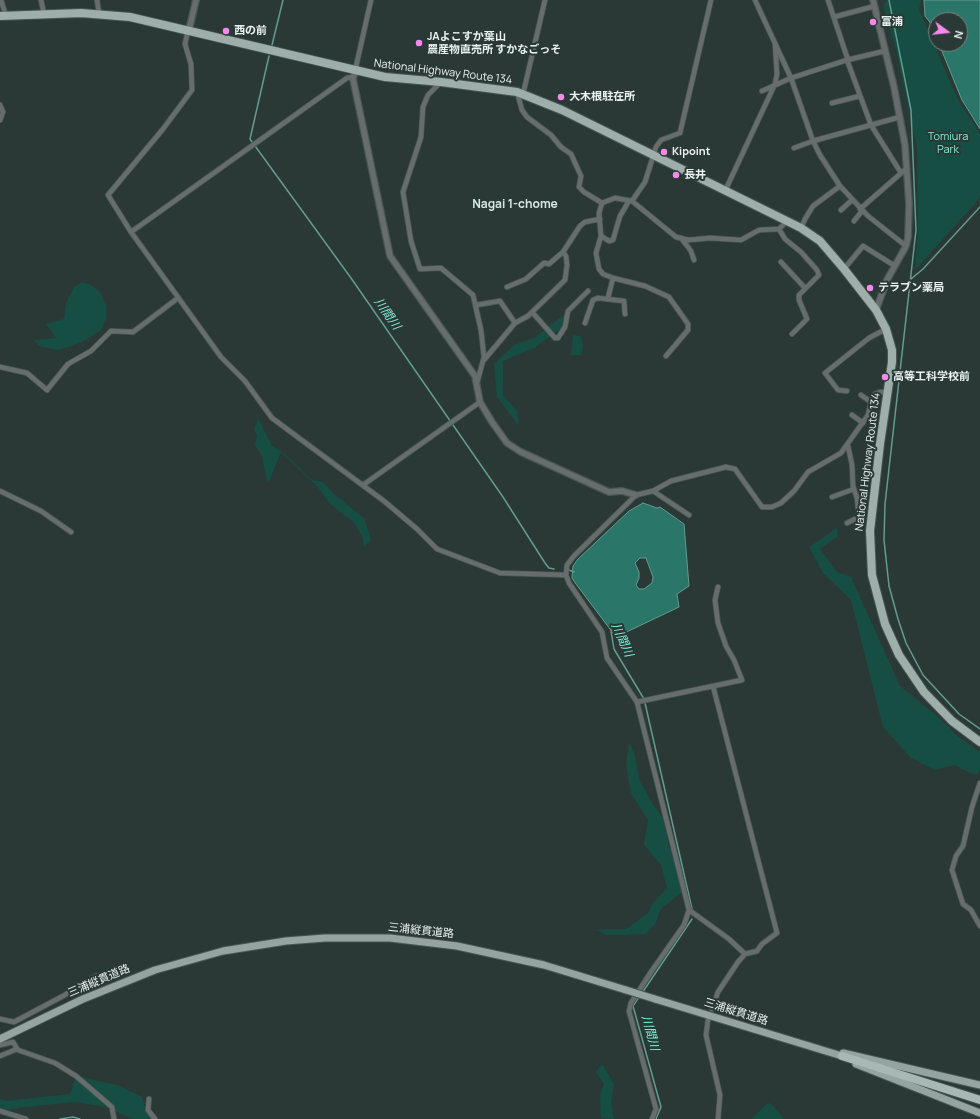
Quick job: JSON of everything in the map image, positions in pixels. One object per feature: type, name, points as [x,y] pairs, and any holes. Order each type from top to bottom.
[{"type":"highway","name":"National Highway Route 134","points":[[3,16],[99,14],[130,17],[189,30],[354,74],[441,82],[520,93],[562,110],[801,228],[820,241],[876,310],[886,329],[892,356],[870,531],[872,575],[877,600],[892,640],[912,676],[936,705],[966,732],[980,742]]},
{"type":"highway","points":[[842,1056],[980,1100]]},
{"type":"highway","points":[[918,1080],[980,1096]]},
{"type":"main road","name":"三浦縦貫道路","points":[[0,1039],[83,999],[155,970],[223,951],[286,941],[324,938],[390,938],[457,946],[544,965],[842,1056]]},
{"type":"main road","points":[[812,1047],[980,1085]]},
{"type":"main road","points":[[821,1050],[980,1113]]},
{"type":"street","points":[[1,0],[3,16]]},
{"type":"street","points":[[41,0],[44,14]]},
{"type":"street","points":[[97,0],[99,14]]},
{"type":"street","points":[[196,0],[185,44],[191,64],[192,90],[163,130],[108,195],[131,232],[221,357],[245,381],[272,418],[363,485],[417,528],[437,549],[500,573],[566,575]]},
{"type":"street","points":[[371,0],[354,74],[390,256],[475,376],[480,402],[508,443],[521,452],[564,470],[609,492],[622,491],[636,495],[653,491],[671,481],[726,467],[735,469],[762,507],[772,507],[782,503],[789,497],[808,472],[841,453],[848,446],[868,415],[871,402],[875,394],[880,392],[888,392]]},
{"type":"street","points":[[546,0],[520,93],[522,110],[527,118],[551,135],[561,147],[571,154],[582,176],[580,187],[584,192],[602,203]]},
{"type":"street","points":[[601,236],[609,240],[613,240],[620,216],[645,182],[656,146],[662,140],[680,133],[711,0]]},
{"type":"street","points":[[755,0],[791,78],[813,141],[820,155],[840,186],[861,210],[906,246]]},
{"type":"street","points":[[828,0],[847,60],[871,125],[901,173]]},
{"type":"street","points":[[834,17],[874,3],[900,117],[907,168],[909,204],[908,237],[906,246],[887,280],[876,310]]},
{"type":"street","points":[[725,191],[775,84],[777,74],[775,42]]},
{"type":"street","points":[[762,91],[791,78],[847,60],[885,51]]},
{"type":"street","points":[[131,232],[354,74]]},
{"type":"street","points":[[441,82],[428,95],[423,107],[421,137],[403,192],[411,241],[420,269],[441,268],[473,295],[476,305],[484,360]]},
{"type":"street","points":[[832,102],[860,96]]},
{"type":"street","points":[[0,105],[3,112],[0,120]]},
{"type":"street","points":[[794,148],[813,141],[900,117]]},
{"type":"street","points":[[854,221],[861,210],[907,168]]},
{"type":"street","points":[[801,228],[813,206],[840,186]]},
{"type":"street","points":[[602,203],[615,198],[630,201],[660,225],[673,233],[676,237],[688,240],[710,238],[741,240],[759,230],[779,229],[787,221]]},
{"type":"street","points":[[841,210],[852,200]]},
{"type":"street","points":[[602,203],[599,213],[601,236],[596,253],[596,263],[603,274],[645,286],[663,294],[674,304],[688,324],[688,330],[666,356]]},
{"type":"street","points":[[507,287],[526,278],[544,263],[549,264],[563,252],[580,226],[585,222],[600,219]]},
{"type":"street","points":[[779,229],[785,239],[801,252],[817,270],[819,275],[799,295],[799,300],[807,319],[792,334]]},
{"type":"street","points":[[681,238],[691,251],[694,260]]},
{"type":"street","points":[[844,269],[863,246],[895,266]]},
{"type":"street","points":[[477,384],[484,360],[515,323],[532,312],[565,280],[567,265],[566,256],[563,252]]},
{"type":"street","points":[[782,262],[805,288]]},
{"type":"street","points":[[608,298],[613,278]]},
{"type":"street","points":[[532,312],[555,338],[558,338],[565,327],[568,311],[588,291]]},
{"type":"street","points":[[0,367],[27,373],[47,390],[68,364],[91,351],[111,331],[133,332],[178,298]]},
{"type":"street","points":[[585,323],[593,300],[598,298],[624,301],[625,314]]},
{"type":"street","points":[[476,305],[500,301],[515,323]]},
{"type":"street","points":[[847,391],[838,390],[825,373],[869,338],[886,329]]},
{"type":"street","points":[[861,395],[871,402]]},
{"type":"street","points":[[363,485],[480,402]]},
{"type":"street","points":[[852,415],[863,423]]},
{"type":"street","points":[[847,523],[859,517],[858,498],[854,490],[848,446]]},
{"type":"street","points":[[832,497],[854,490]]},
{"type":"street","points":[[653,491],[689,515]]},
{"type":"street","points":[[0,492],[41,511],[71,532]]},
{"type":"street","points":[[636,495],[574,556],[567,565],[566,575],[569,583],[602,632],[607,658],[637,702],[689,910],[684,925],[643,984],[631,1003],[629,1011],[656,1110],[652,1119]]},
{"type":"street","points":[[637,702],[742,680],[718,623],[715,600],[718,587]]},
{"type":"street","points":[[712,1009],[718,992],[745,954],[757,951],[762,944],[777,933],[713,686]]},
{"type":"street","points":[[980,783],[972,807],[963,846],[956,856],[952,870],[963,904],[970,910],[980,926]]},
{"type":"street","points":[[689,910],[729,939],[745,954]]},
{"type":"street","points":[[0,1019],[14,1022],[63,996],[96,976]]},
{"type":"street","points":[[708,1020],[706,1035],[720,1095],[718,1119]]},
{"type":"street","points":[[0,1045],[13,1042],[17,1049],[56,1063],[76,1076],[112,1107],[114,1119]]},
{"type":"street","points":[[0,1056],[17,1049]]},
{"type":"street","points":[[149,1099],[148,1110],[155,1119]]},
{"type":"street","points":[[0,1111],[26,1119]]},
{"type":"green space","name":"Tomiura Park","points":[[887,0],[921,0],[919,9],[928,30],[928,52],[937,52],[957,98],[980,134],[980,198],[915,270],[918,233],[917,147],[895,45],[883,6]]},
{"type":"green space","points":[[82,282],[91,285],[100,292],[106,305],[106,319],[101,330],[82,342],[59,350],[39,346],[34,340],[56,338],[46,324],[64,319],[66,303],[74,287]]},
{"type":"green space","points":[[565,314],[563,329],[557,331],[534,348],[503,361],[503,395],[517,411],[519,426],[497,397],[494,364],[514,345],[536,337]]},
{"type":"green space","points":[[573,335],[581,336],[583,347],[581,355],[571,355]]},
{"type":"green space","points":[[258,418],[272,446],[284,453],[312,480],[323,482],[334,494],[364,518],[371,539],[364,547],[362,536],[354,523],[329,503],[317,486],[281,452],[270,479],[267,482],[262,456],[255,445],[257,436],[254,430]]},
{"type":"green space","points":[[837,528],[838,536],[820,549],[837,572],[851,577],[900,686],[938,717],[955,734],[980,752],[980,769],[977,775],[954,765],[935,770],[911,758],[883,727],[851,600],[823,573],[809,547]]},
{"type":"green space","points":[[629,742],[635,755],[639,779],[653,805],[663,818],[669,846],[680,874],[682,892],[661,909],[655,924],[646,934],[606,935],[597,930],[586,930],[626,929],[647,914],[653,903],[667,888],[661,865],[644,845],[648,820],[631,793],[626,765]]},
{"type":"green space","points":[[602,1064],[614,1084],[611,1102],[614,1119],[601,1118],[600,1095],[604,1084],[596,1072]]},
{"type":"green space","points":[[76,1076],[117,1085],[142,1097],[146,1110],[152,1119],[133,1119],[105,1107],[75,1102],[0,1110],[0,1099],[6,1101],[70,1094]]},
{"type":"green space","points":[[768,1103],[771,1104],[784,1119],[751,1119]]},
{"type":"shaded area","points":[[924,0],[980,0],[980,129],[962,100],[942,52],[968,52],[968,12],[928,12],[928,20],[925,16]]},
{"type":"shaded area","points":[[643,503],[657,508],[660,507],[684,524],[689,586],[677,594],[679,607],[616,637],[572,578],[573,566],[578,559],[629,511]],"holes":[[[640,558],[646,558],[653,577],[652,583],[644,589],[639,589],[636,585],[639,578],[639,572],[635,563]]]},
{"type":"waterway","name":"川間川","points":[[272,45],[283,0]]},
{"type":"waterway","points":[[889,0],[911,110],[916,230],[885,504],[884,540],[889,586],[906,643],[923,675],[959,714],[980,729]]},
{"type":"waterway","name":"川間川","points":[[269,56],[250,139],[351,278],[503,497],[545,563],[549,568],[554,569]]},
{"type":"waterway","points":[[911,279],[923,269],[980,207]]},
{"type":"waterway","name":"川間川","points":[[569,570],[574,572]]},
{"type":"waterway","name":"川間川","points":[[611,631],[614,649],[644,699]]},
{"type":"waterway","name":"川間川","points":[[645,703],[692,909]]},
{"type":"waterway","name":"川間川","points":[[642,993],[692,919]]},
{"type":"waterway","name":"川間川","points":[[639,997],[633,1006],[661,1107],[656,1119]]},
{"type":"waterway","points":[[60,1119],[73,1117],[80,1119]]},
{"type":"place","name":"富浦","points":[[873,22]]},
{"type":"place","name":"西の前","points":[[226,31]]},
{"type":"place","name":"JAよこすか葉山 農産物直売所 すかなごっそ","points":[[419,43]]},
{"type":"place","name":"大木根駐在所","points":[[561,97]]},
{"type":"place","name":"Kipoint","points":[[664,152]]},
{"type":"place","name":"長井","points":[[676,175]]},
{"type":"place","name":"テラブン薬局","points":[[870,288]]},
{"type":"place","name":"高等工科学校前","points":[[885,377]]},
{"type":"district","name":"Nagai 1-chome","points":[[515,205]]}]
